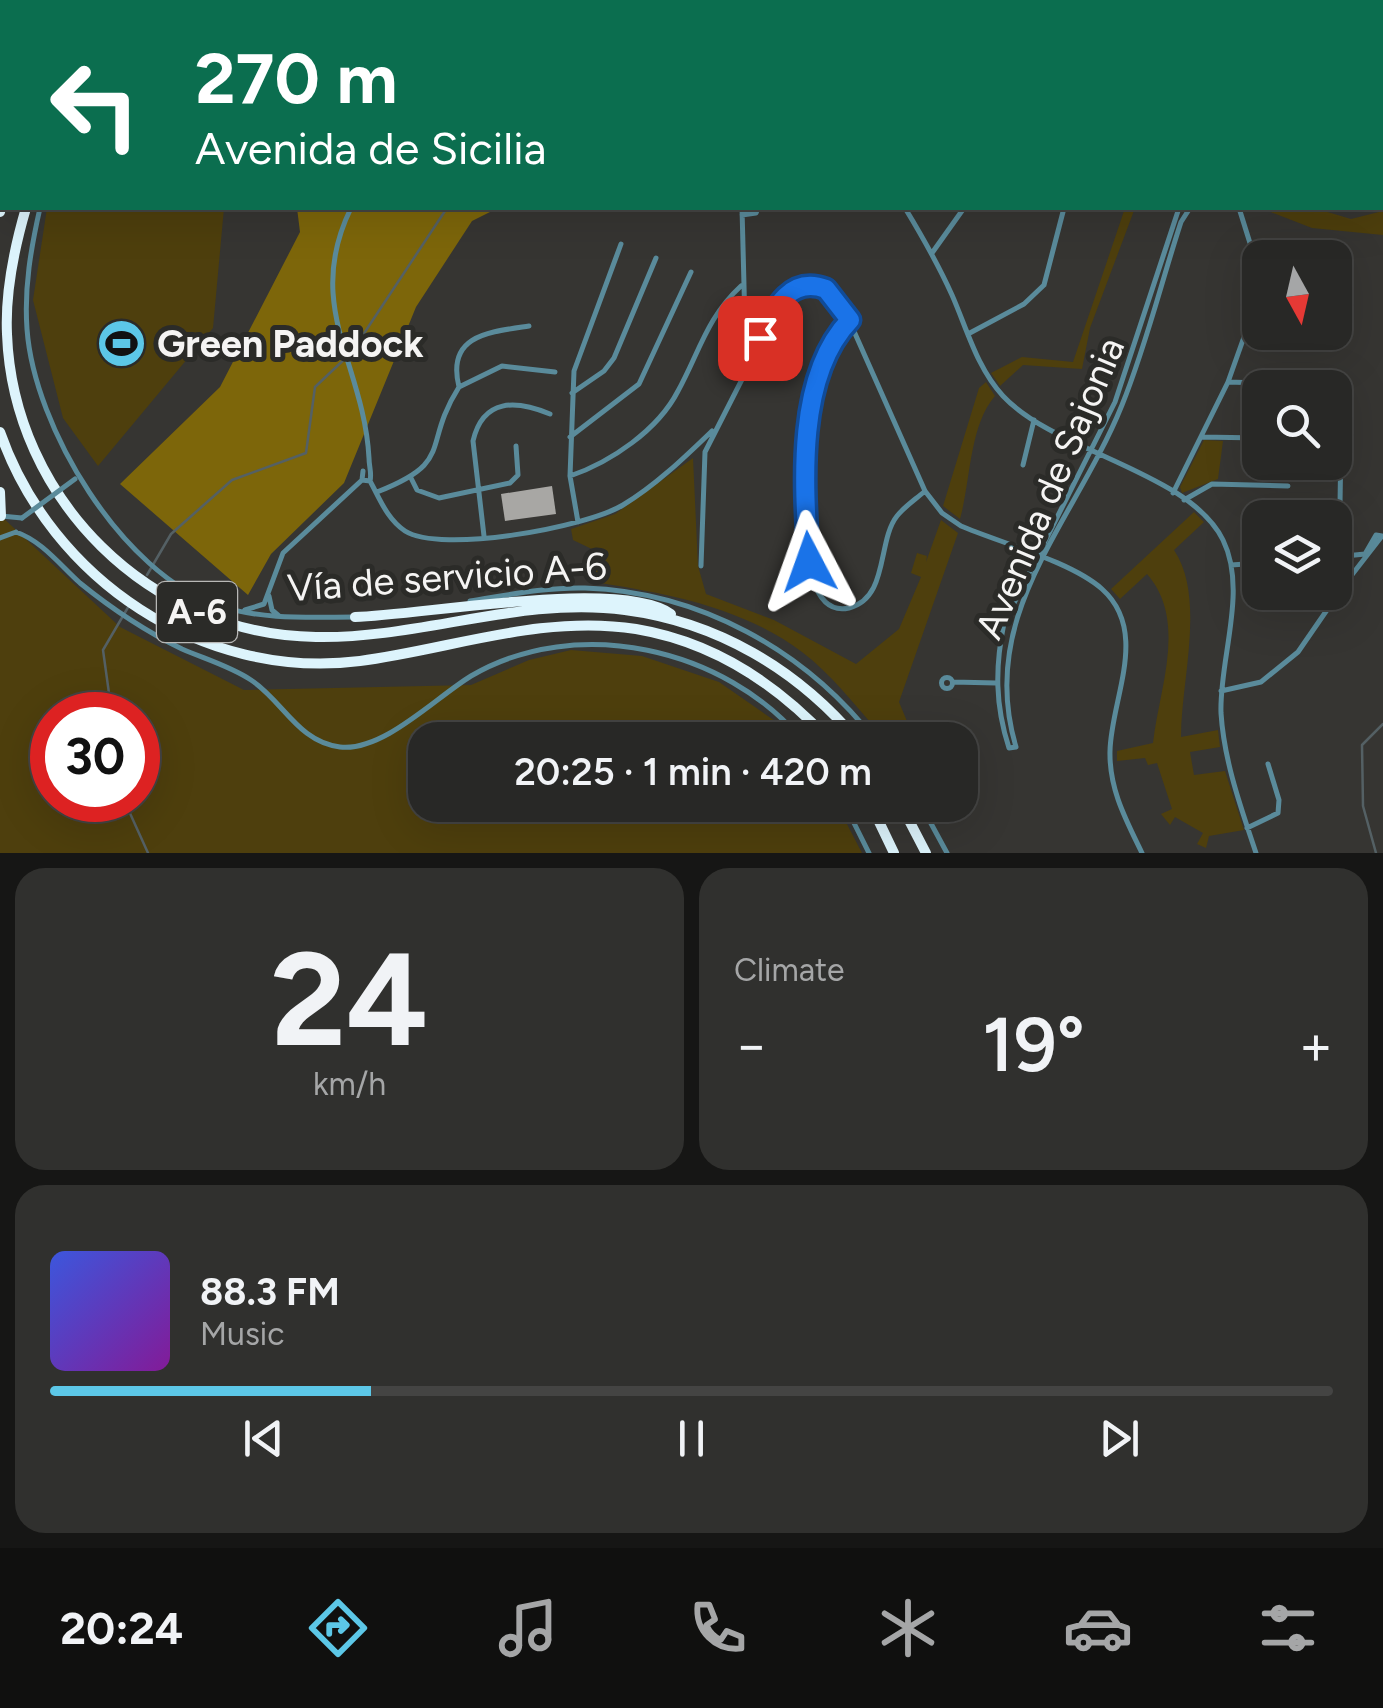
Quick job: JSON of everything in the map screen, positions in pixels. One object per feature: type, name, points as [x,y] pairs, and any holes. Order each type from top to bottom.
[{"type":"highway","name":"A-6","points":[[26,210],[7,305],[11,375],[20,416],[48,481],[84,531],[121,566],[164,596],[238,626],[316,638],[400,631],[534,610],[622,609],[676,618],[734,641],[780,668],[838,722]]},
{"type":"highway","name":"A-6","points":[[0,432],[28,493],[68,549],[122,599],[193,638],[257,657],[320,664],[534,630],[584,626],[636,629],[692,644],[728,659],[768,682],[809,722]]},
{"type":"highway","points":[[0,492],[5,517]]},
{"type":"highway","points":[[355,617],[566,599],[632,602],[668,610],[676,618]]},
{"type":"highway","points":[[880,822],[894,853]]},
{"type":"highway","points":[[909,822],[926,853]]},
{"type":"street","name":"Vía de servicio A-6","points":[[40,210],[26,276],[27,331],[45,408],[86,484],[154,568],[186,591],[240,611],[281,617],[355,617],[533,591],[584,588],[642,594],[688,606],[742,628],[827,688],[859,722]]},
{"type":"street","points":[[240,611],[264,604],[283,553],[367,472],[368,430],[331,291],[336,252],[350,210]]},
{"type":"street","points":[[906,210],[932,253],[992,382],[1034,420],[1173,492],[1222,536],[1230,565],[1221,691],[1225,748],[1256,853]]},
{"type":"street","points":[[932,253],[963,210]]},
{"type":"street","points":[[968,334],[1024,304],[1044,284],[1063,210]]},
{"type":"street","name":"Avenida de Sajonia","points":[[1178,210],[1095,452],[1013,625],[1000,683],[1016,747],[1012,751],[1002,726],[1000,683],[1004,623],[1036,557],[1095,452],[1123,404],[1181,222],[1189,210]]},
{"type":"street","points":[[1240,210],[1249,240]]},
{"type":"street","points":[[742,211],[746,366]]},
{"type":"street","points":[[578,522],[570,476],[570,437],[578,351],[620,244]]},
{"type":"street","points":[[572,393],[604,371],[614,358],[656,258]]},
{"type":"street","points":[[570,437],[639,384],[691,272]]},
{"type":"street","points":[[701,566],[704,452],[773,311],[792,290],[814,285],[826,289],[850,320],[925,491],[942,513],[961,526],[1090,580],[1120,613],[1126,646],[1112,731],[1111,767],[1118,802],[1143,852]]},
{"type":"street","points":[[570,476],[604,461],[666,410],[703,333],[723,302],[741,286]]},
{"type":"street","points":[[850,320],[822,360],[804,479],[809,562],[821,596],[834,606],[848,608],[861,602],[878,576],[896,517],[925,491]]},
{"type":"street","points":[[459,387],[455,367],[462,348],[484,334],[529,326]]},
{"type":"street","points":[[1173,492],[1228,382],[1242,343]]},
{"type":"street","points":[[376,492],[411,478],[434,455],[443,412],[459,387],[502,366],[555,372]]},
{"type":"street","points":[[1228,382],[1242,382]]},
{"type":"street","points":[[484,536],[473,442],[483,418],[513,402],[550,414]]},
{"type":"street","points":[[1023,465],[1034,420]]},
{"type":"street","points":[[367,472],[394,521],[418,537],[445,541],[578,522],[624,505],[714,430]]},
{"type":"street","points":[[1201,437],[1242,438]]},
{"type":"street","points":[[411,478],[426,496],[439,498],[515,480],[516,446]]},
{"type":"street","points":[[686,457],[704,452]]},
{"type":"street","points":[[1,537],[17,529],[22,518],[76,479],[71,460]]},
{"type":"street","name":"Vía de servicio A-6","points":[[76,479],[86,484]]},
{"type":"street","points":[[362,480],[370,481]]},
{"type":"street","points":[[1184,500],[1212,484],[1288,486]]},
{"type":"street","points":[[5,517],[22,518]]},
{"type":"street","points":[[5,517],[17,529]]},
{"type":"street","name":"Vía de servicio A-6","points":[[17,529],[79,582],[147,632],[250,679],[304,732],[322,742],[342,747],[368,745],[498,663],[582,644],[637,648],[678,658],[753,696],[782,722]]},
{"type":"street","points":[[1352,556],[1365,554],[1352,574]]},
{"type":"street","points":[[1230,565],[1242,564]]},
{"type":"street","points":[[269,593],[269,604],[281,617]]},
{"type":"street","points":[[1221,691],[1261,682],[1290,660],[1326,610]]},
{"type":"street","points":[[952,682],[1000,683]]},
{"type":"street","points":[[1248,828],[1274,819],[1280,808],[1268,764]]},
{"type":"street","points":[[854,822],[870,853]]},
{"type":"street","points":[[930,822],[947,853]]},
{"type":"shaded area","name":"Green Paddock","points":[[47,210],[224,210],[213,328],[98,466],[63,418],[33,300]]},
{"type":"shaded area","points":[[297,210],[494,210],[472,221],[416,307],[344,483],[271,554],[248,595],[120,484],[220,387],[300,232]]},
{"type":"shaded area","points":[[1124,210],[1134,210],[1090,328],[1082,369],[1023,365],[1000,386],[991,373],[1022,357],[1073,362]]},
{"type":"shaded area","points":[[1265,210],[1321,210],[1351,219],[1383,211],[1383,235],[1312,228]]},
{"type":"shaded area","points":[[986,382],[995,396],[975,438],[960,519],[943,506],[979,388]]},
{"type":"shaded area","points":[[1204,440],[1223,441],[1218,479],[1182,493],[1180,487]]},
{"type":"shaded area","points":[[693,458],[698,566],[706,594],[774,620],[856,664],[899,629],[921,577],[911,573],[917,553],[927,556],[926,562],[941,520],[958,533],[899,702],[907,722],[870,722],[812,660],[753,623],[700,603],[588,581],[598,568],[598,552],[573,540],[571,529],[615,514]]},
{"type":"shaded area","points":[[1194,512],[1204,522],[1174,550],[1189,591],[1190,615],[1181,737],[1218,730],[1220,747],[1190,752],[1194,775],[1225,771],[1244,830],[1209,836],[1206,848],[1197,844],[1203,833],[1175,817],[1170,825],[1161,814],[1172,809],[1157,763],[1148,765],[1145,758],[1117,761],[1117,751],[1153,743],[1165,678],[1168,634],[1159,592],[1147,574],[1120,599],[1111,589]]},
{"type":"shaded area","points":[[0,515],[120,627],[244,690],[471,685],[529,660],[571,650],[642,656],[719,682],[776,722],[408,722],[408,822],[846,822],[862,853],[0,853]]},
{"type":"building","points":[[552,486],[556,514],[505,521],[501,494]]},
{"type":"waterway","points":[[147,575],[171,534],[232,480],[306,453],[315,387],[351,353],[446,210]]},
{"type":"waterway","points":[[109,692],[103,650],[130,604]]},
{"type":"waterway","points":[[1376,853],[1363,806],[1362,745],[1383,724]]},
{"type":"waterway","points":[[134,822],[148,853]]},
{"type":"place","name":"Green Paddock","points":[[122,344]]},
{"type":"route","points":[[760,338],[784,296],[803,285],[826,289],[850,320],[828,346],[822,360],[810,419],[804,479],[809,562]]}]
